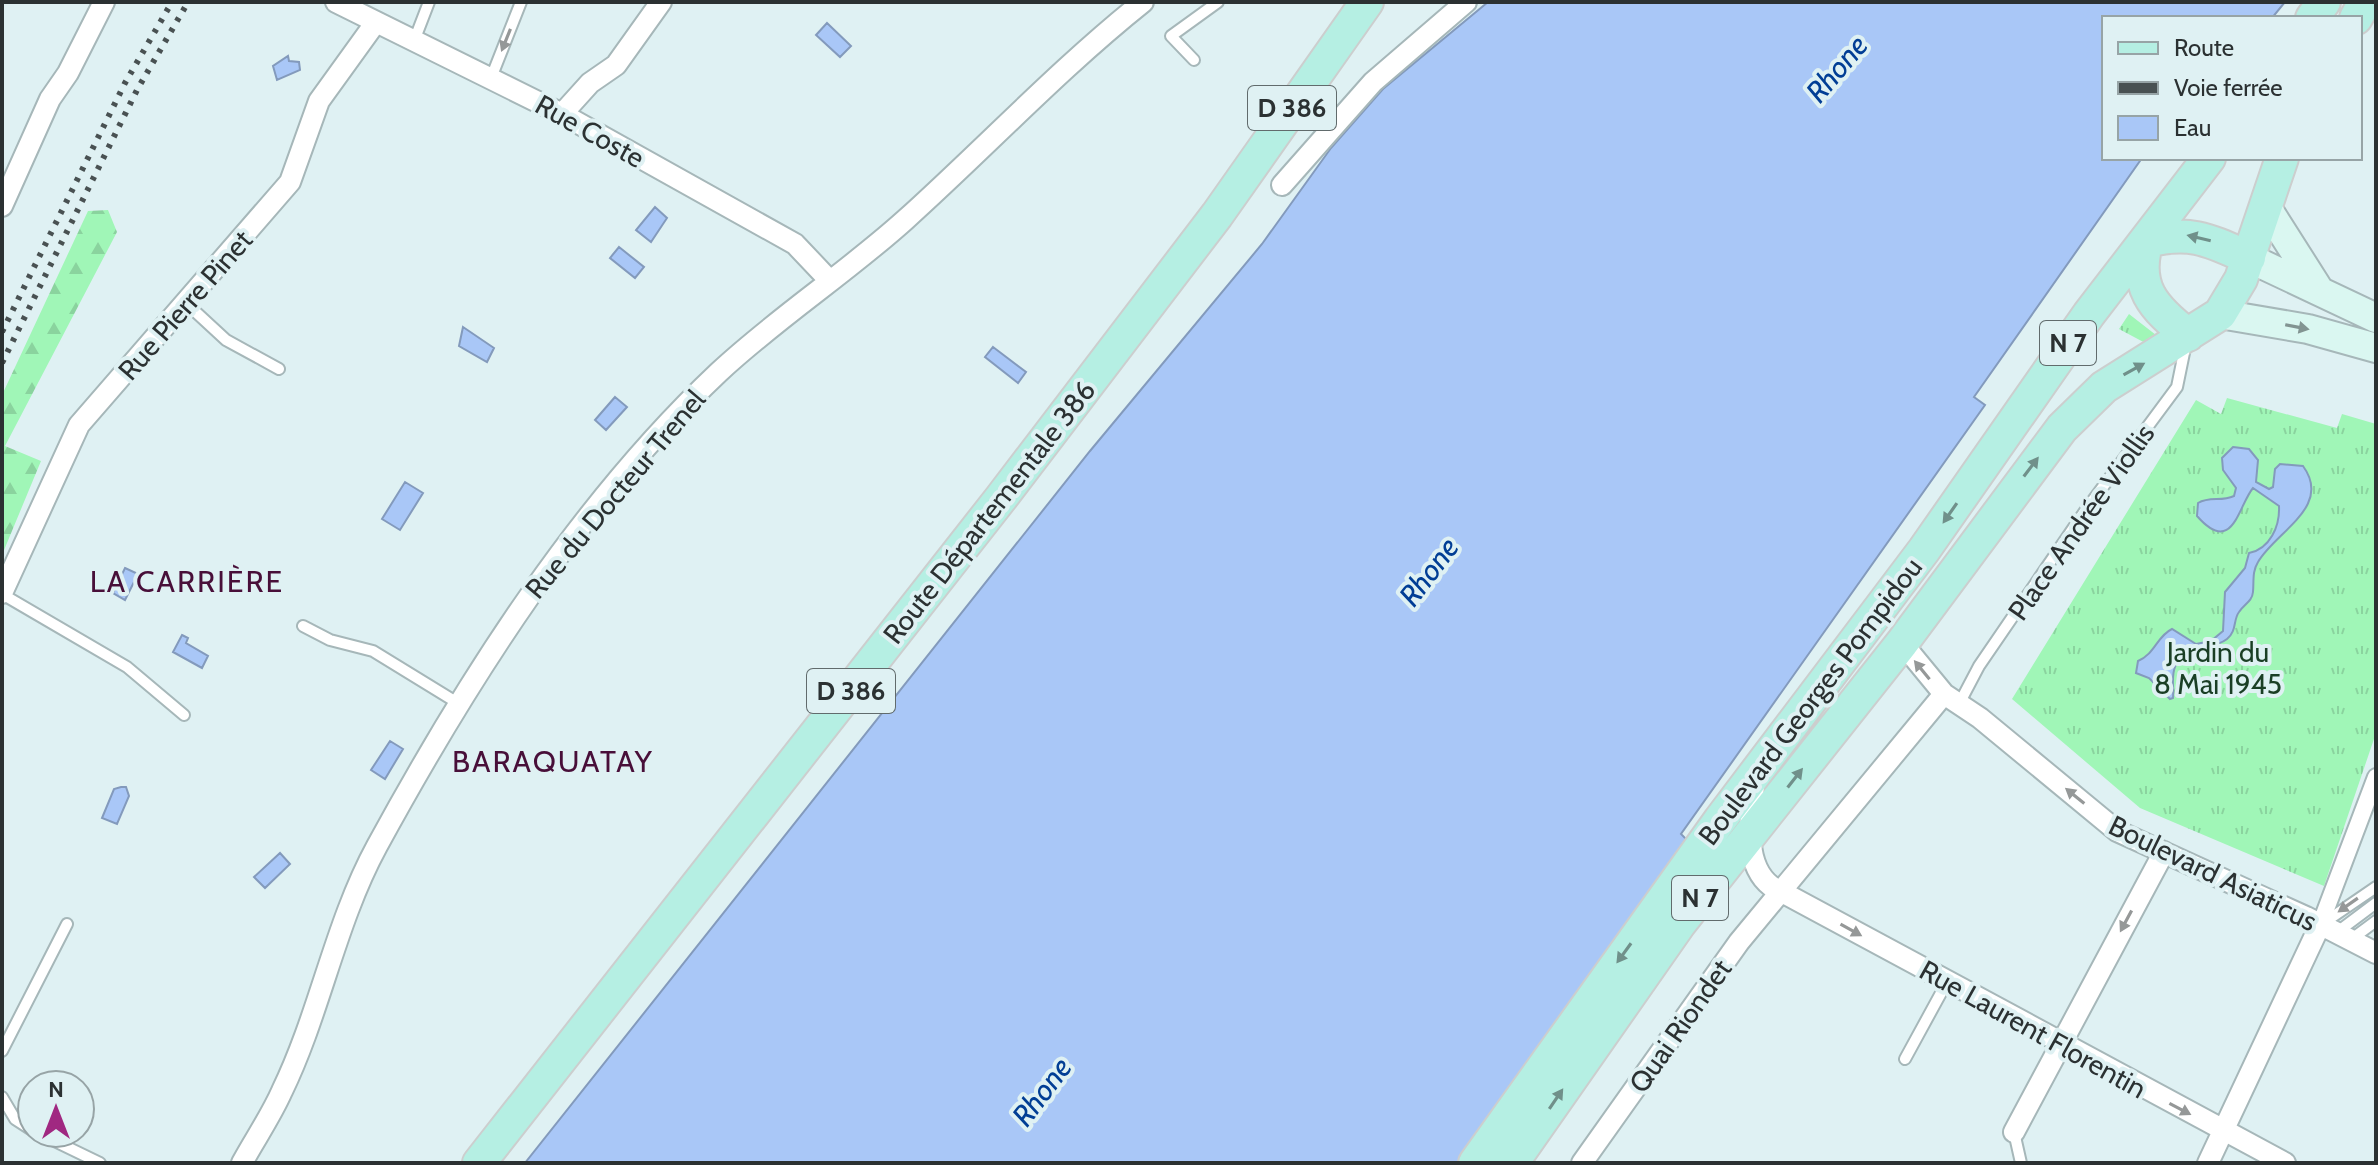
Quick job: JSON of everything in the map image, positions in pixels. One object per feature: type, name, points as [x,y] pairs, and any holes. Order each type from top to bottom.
[{"type":"main road","name":"Route Départementale 386","points":[[479,1163],[1001,498],[1217,215],[1367,2]]},
{"type":"main road","name":"N 7","points":[[2147,241],[2208,160]]},
{"type":"main road","points":[[2281,160],[2249,258],[2220,314],[2188,335],[2170,321],[2146,290],[2141,269],[2147,241],[2174,234],[2192,235],[2249,258],[2376,318]]},
{"type":"main road","points":[[2265,205],[2320,291]]},
{"type":"main road","name":"Boulevard Georges Pompidou","points":[[1475,1163],[1755,775],[1924,550],[2089,314],[2147,241]]},
{"type":"main road","points":[[2220,314],[2308,329],[2376,348]]},
{"type":"main road","name":"Boulevard Georges Pompidou","points":[[1512,1163],[1680,923],[1902,643],[2046,448],[2082,406],[2104,387],[2188,335]]},
{"type":"street","points":[[2,206],[50,99],[68,73],[104,2]]},
{"type":"street","points":[[562,114],[590,83],[616,65],[661,2]]},
{"type":"street","name":"Rue du Docteur Trenel","points":[[242,1163],[283,1089],[336,941],[375,848],[532,590],[665,428],[767,328],[903,223],[1102,35],[1143,2]]},
{"type":"street","points":[[1282,185],[1373,82],[1466,2]]},
{"type":"street","name":"Rue Coste","points":[[350,5],[376,22],[562,114],[795,244],[830,281]]},
{"type":"street","name":"Rue Pierre Pinet","points":[[2,594],[79,425],[290,182],[319,101],[376,22]]},
{"type":"street","points":[[1902,643],[1952,699]]},
{"type":"street","name":"Boulevard Asiaticus","points":[[1952,699],[2117,831],[2353,940]]},
{"type":"street","name":"Quai Riondet","points":[[1582,1163],[1739,942],[1952,699]]},
{"type":"street","points":[[1755,775],[1749,837],[1764,880],[1783,893]]},
{"type":"street","points":[[2208,1163],[2224,1131],[2353,940],[2376,777]]},
{"type":"street","points":[[2014,1132],[2164,852]]},
{"type":"street","name":"Rue Laurent Florentin","points":[[1783,893],[2062,1046],[2285,1163]]},
{"type":"lane","points":[[414,41],[429,2]]},
{"type":"lane","points":[[491,78],[521,2]]},
{"type":"lane","points":[[1194,60],[1171,36],[1218,2]]},
{"type":"lane","points":[[187,304],[226,340],[279,369]]},
{"type":"lane","name":"Place Andrée Viollis","points":[[1952,699],[1979,666],[2085,511],[2177,387],[2188,335]]},
{"type":"lane","points":[[2,594],[127,667],[184,715]]},
{"type":"lane","points":[[303,626],[330,640],[373,651],[461,705]]},
{"type":"lane","points":[[2353,940],[2376,887]]},
{"type":"lane","points":[[2353,940],[2376,903]]},
{"type":"lane","points":[[2353,940],[2376,921]]},
{"type":"lane","points":[[2,1051],[67,924]]},
{"type":"lane","points":[[1905,1059],[1947,982]]},
{"type":"lane","points":[[2,1097],[16,1120]]},
{"type":"lane","points":[[2014,1132],[2021,1163]]},
{"type":"lane","points":[[71,1149],[100,1163]]},
{"type":"green space","points":[[108,210],[117,232],[5,446],[41,461],[2,555],[2,395],[88,211]]},
{"type":"green space","points":[[2129,314],[2156,335],[2149,345],[2119,329]]},
{"type":"green space","name":"Jardin du 8 Mai 1945","points":[[2227,398],[2337,428],[2342,414],[2376,424],[2376,733],[2324,886],[2140,808],[2012,699],[2196,400],[2221,414]]},
{"type":"water","name":"Rhone","points":[[1488,2],[2285,2],[2274,16],[2102,16],[2102,160],[2141,160],[1974,397],[1985,405],[1681,834],[1686,839],[1458,1163],[525,1163],[1090,451],[1262,244],[1331,148],[1383,89]]},
{"type":"water","points":[[827,23],[851,46],[840,57],[816,35]]},
{"type":"water","points":[[288,56],[289,61],[299,62],[300,70],[277,80],[273,66]]},
{"type":"water","points":[[655,207],[667,218],[651,242],[636,230]]},
{"type":"water","points":[[619,247],[644,267],[635,278],[610,258]]},
{"type":"water","points":[[463,327],[494,348],[487,362],[459,346]]},
{"type":"water","points":[[993,347],[1026,372],[1018,383],[985,357]]},
{"type":"water","points":[[615,397],[627,407],[606,430],[595,420]]},
{"type":"water","points":[[2233,447],[2249,449],[2258,460],[2256,482],[2269,489],[2273,487],[2275,469],[2280,464],[2303,466],[2310,481],[2311,494],[2298,518],[2258,562],[2252,595],[2237,615],[2230,636],[2220,643],[2184,654],[2179,659],[2173,675],[2173,698],[2170,699],[2149,678],[2136,673],[2138,661],[2172,629],[2196,644],[2211,641],[2223,631],[2225,592],[2245,568],[2249,553],[2268,542],[2278,521],[2279,506],[2253,488],[2227,530],[2209,527],[2197,516],[2198,503],[2234,496],[2236,488],[2223,470],[2222,458]]},
{"type":"water","points":[[405,482],[423,493],[400,530],[382,519]]},
{"type":"water","points":[[125,568],[138,574],[125,600],[113,593]]},
{"type":"water","points":[[182,635],[188,638],[186,643],[208,656],[202,668],[173,652]]},
{"type":"water","points":[[390,741],[403,749],[385,779],[371,770]]},
{"type":"water","points":[[126,787],[129,796],[117,824],[102,818],[114,789]]},
{"type":"water","points":[[280,853],[290,864],[265,888],[254,877]]},
{"type":"railway","points":[[2,332],[125,83],[172,2]]},
{"type":"railway","points":[[2,363],[137,90],[188,2]]},
{"type":"district","name":"LA CARRIÈRE","points":[[187,582]]},
{"type":"district","name":"BARAQUATAY","points":[[553,762]]}]
